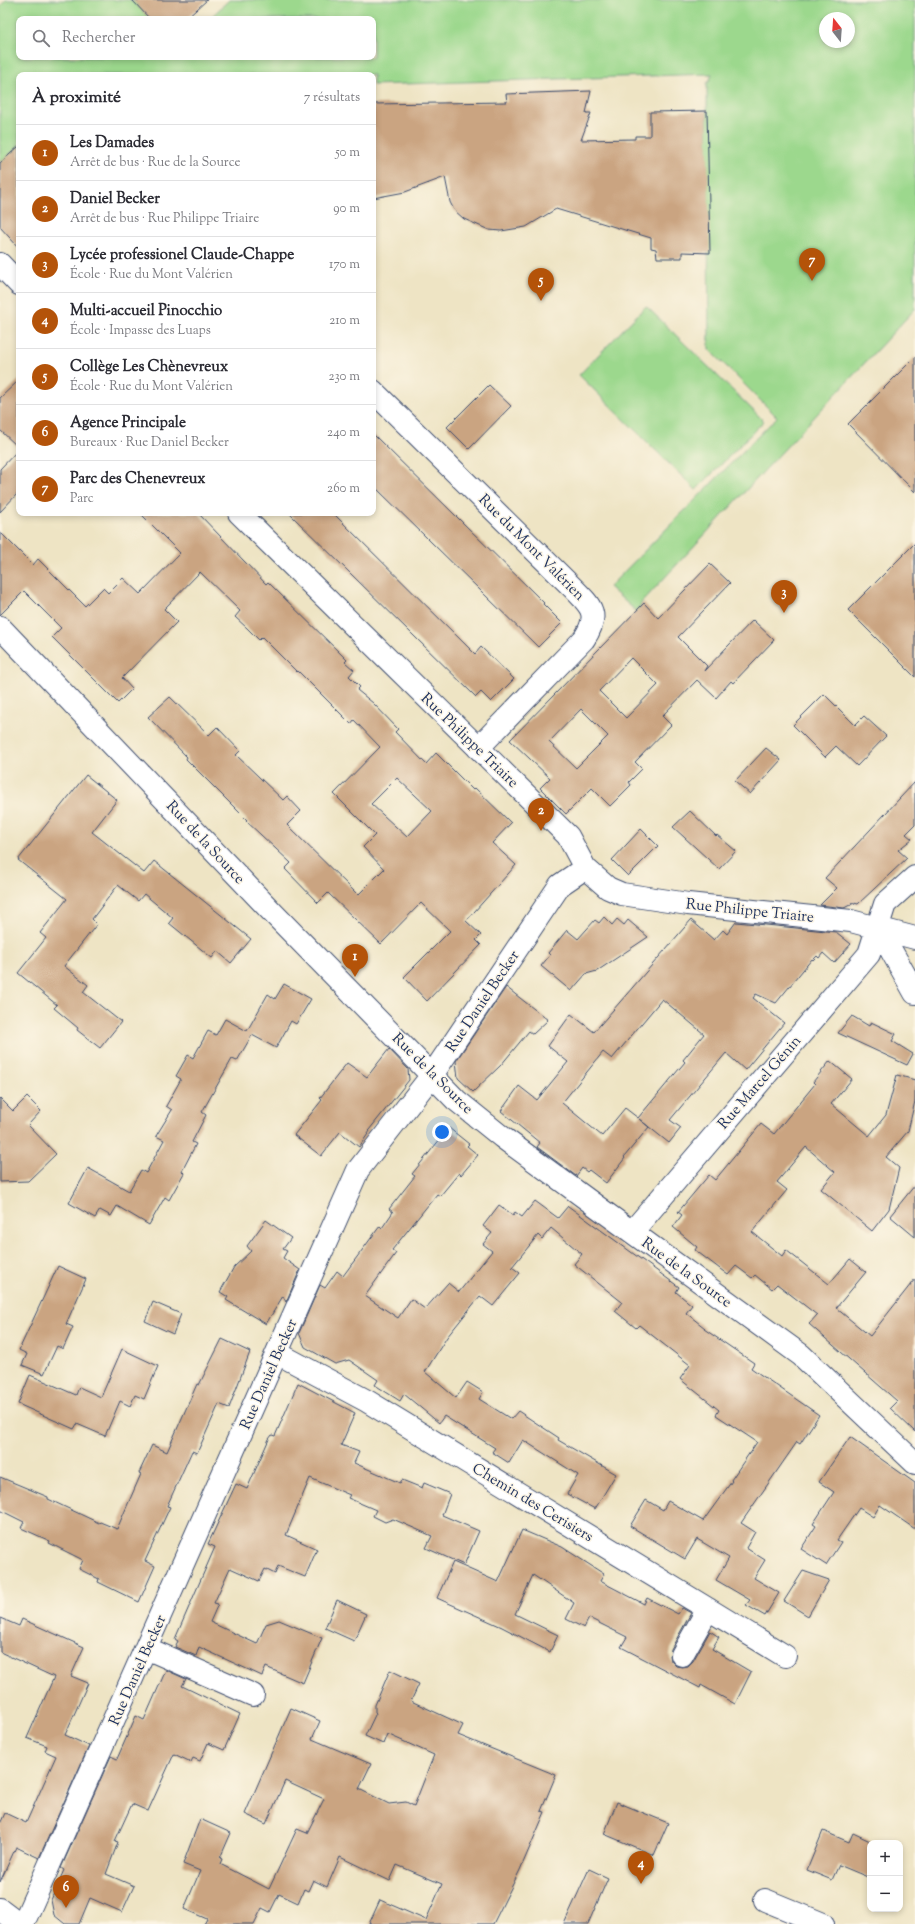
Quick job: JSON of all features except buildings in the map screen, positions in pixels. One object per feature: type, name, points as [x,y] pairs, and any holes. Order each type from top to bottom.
[{"type":"street","points":[[0,264],[16,281]]},
{"type":"street","name":"Rue du Mont Valérien","points":[[376,394],[588,603],[592,610],[593,618],[591,629],[584,639],[478,748]]},
{"type":"street","name":"Rue Philippe Triaire","points":[[243,516],[568,836],[585,868],[608,888],[622,894],[688,904],[851,921],[915,938]]},
{"type":"street","name":"Rue de la Source","points":[[0,627],[274,914],[456,1100],[632,1232],[801,1355],[915,1463]]},
{"type":"street","name":"Rue Daniel Becker","points":[[24,1924],[358,1170],[432,1075],[560,885],[585,868]]},
{"type":"street","name":"Rue Marcel Génin","points":[[632,1232],[869,954],[885,904],[915,877]]},
{"type":"street","points":[[878,927],[915,993]]},
{"type":"street","name":"Chemin des Cerisiers","points":[[277,1353],[367,1402],[785,1656]]},
{"type":"street","points":[[682,1655],[708,1609]]},
{"type":"street","points":[[146,1648],[253,1695]]},
{"type":"street","points":[[765,1900],[823,1924]]},
{"type":"street","points":[[0,1909],[20,1924]]},
{"type":"green space","points":[[6,0],[132,0],[147,16],[16,16],[16,60],[376,60],[376,16],[212,16],[229,0],[915,0],[915,309],[642,602],[637,612],[609,587],[777,417],[709,349],[707,83],[709,82],[712,74],[376,85],[376,72],[16,72],[16,149],[0,163],[0,6]]},
{"type":"green space","points":[[646,306],[764,421],[696,490],[579,375]]},
{"type":"place","name":"Parc des Chenevreux","points":[[812,281]]},
{"type":"place","name":"Collège Les Chènevreux","points":[[541,301]]},
{"type":"place","name":"Lycée professionel Claude-Chappe","points":[[784,613]]},
{"type":"place","name":"Daniel Becker","points":[[541,831]]},
{"type":"place","name":"Les Damades","points":[[355,977]]},
{"type":"place","name":"Multi-accueil Pinocchio","points":[[641,1884]]},
{"type":"place","name":"Agence Principale","points":[[66,1908]]}]
